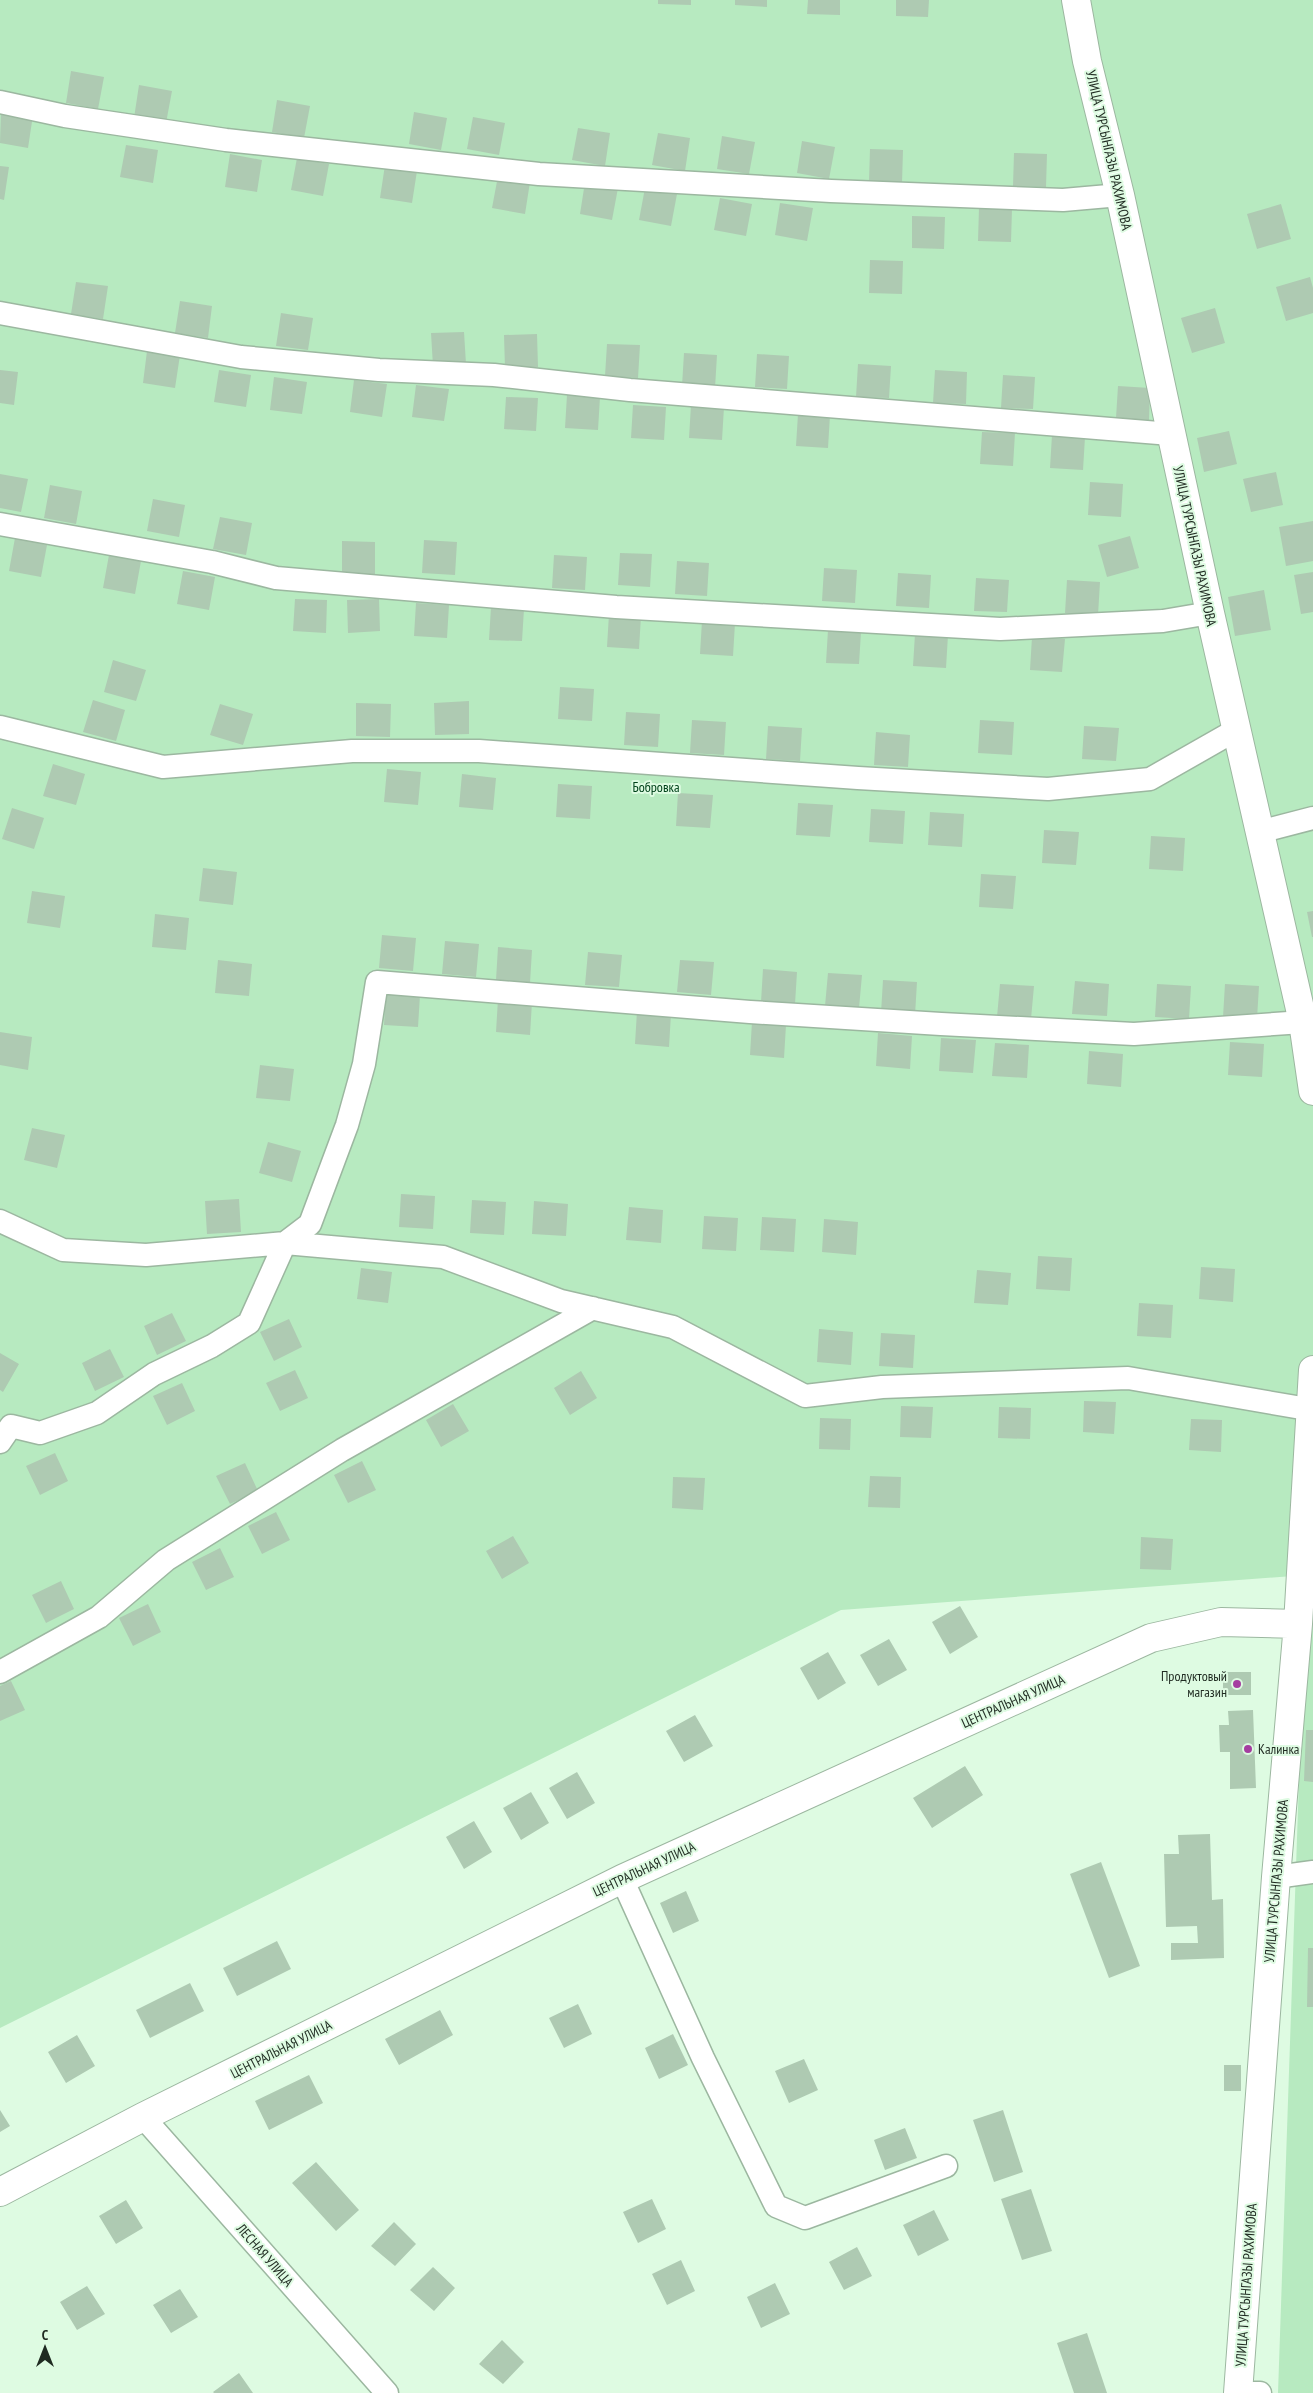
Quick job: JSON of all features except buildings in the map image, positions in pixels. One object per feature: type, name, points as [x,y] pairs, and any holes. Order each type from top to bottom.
[{"type":"street","name":"УЛИЦА ТУРСЫНГАЗЫ РАХИМОВА","points":[[1076,0],[1087,61],[1120,195],[1210,613],[1303,1022],[1313,1091]]},
{"type":"street","points":[[0,102],[66,116],[226,140],[539,174],[831,192],[1024,199],[1062,200],[1120,195]]},
{"type":"street","points":[[0,313],[241,357],[379,370],[494,375],[649,391],[1171,434]]},
{"type":"street","points":[[0,524],[212,562],[276,578],[616,607],[1000,629],[1163,621],[1210,613]]},
{"type":"street","points":[[0,727],[163,767],[352,751],[479,751],[1048,789],[1150,779],[1236,730]]},
{"type":"street","points":[[1259,832],[1313,818]]},
{"type":"street","points":[[4,1429],[40,1432],[97,1413],[154,1374],[212,1346],[249,1322],[285,1243],[310,1224],[347,1125],[364,1064],[377,982],[769,1013],[1134,1034],[1303,1022]]},
{"type":"street","points":[[0,1221],[63,1250],[146,1255],[285,1243],[443,1257],[561,1301],[673,1327],[805,1396],[882,1386],[1128,1378],[1312,1411]]},
{"type":"street","points":[[0,1672],[99,1617],[166,1560],[342,1450],[593,1308]]},
{"type":"street","name":"УЛИЦА ТУРСЫНГАЗЫ РАХИМОВА","points":[[1243,2393],[1276,1877],[1305,1624],[1313,1370]]},
{"type":"street","name":"ЦЕНТРАЛЬНАЯ УЛИЦА","points":[[0,2192],[143,2117],[622,1879],[1151,1638],[1221,1622],[1305,1624]]},
{"type":"street","points":[[1276,1877],[1313,1872]]},
{"type":"street","points":[[622,1879],[703,2058],[776,2206],[805,2218],[946,2166]]},
{"type":"street","name":"ЛЕСНАЯ УЛИЦА","points":[[143,2117],[386,2393]]},
{"type":"green space","name":"Бобровка","points":[[0,0],[1313,0],[1313,2393],[1278,2393],[1306,1575],[841,1610],[0,2028]]},
{"type":"place","name":"Продуктовый магазин","points":[[1237,1684]]},
{"type":"place","name":"Калинка","points":[[1248,1749]]}]
